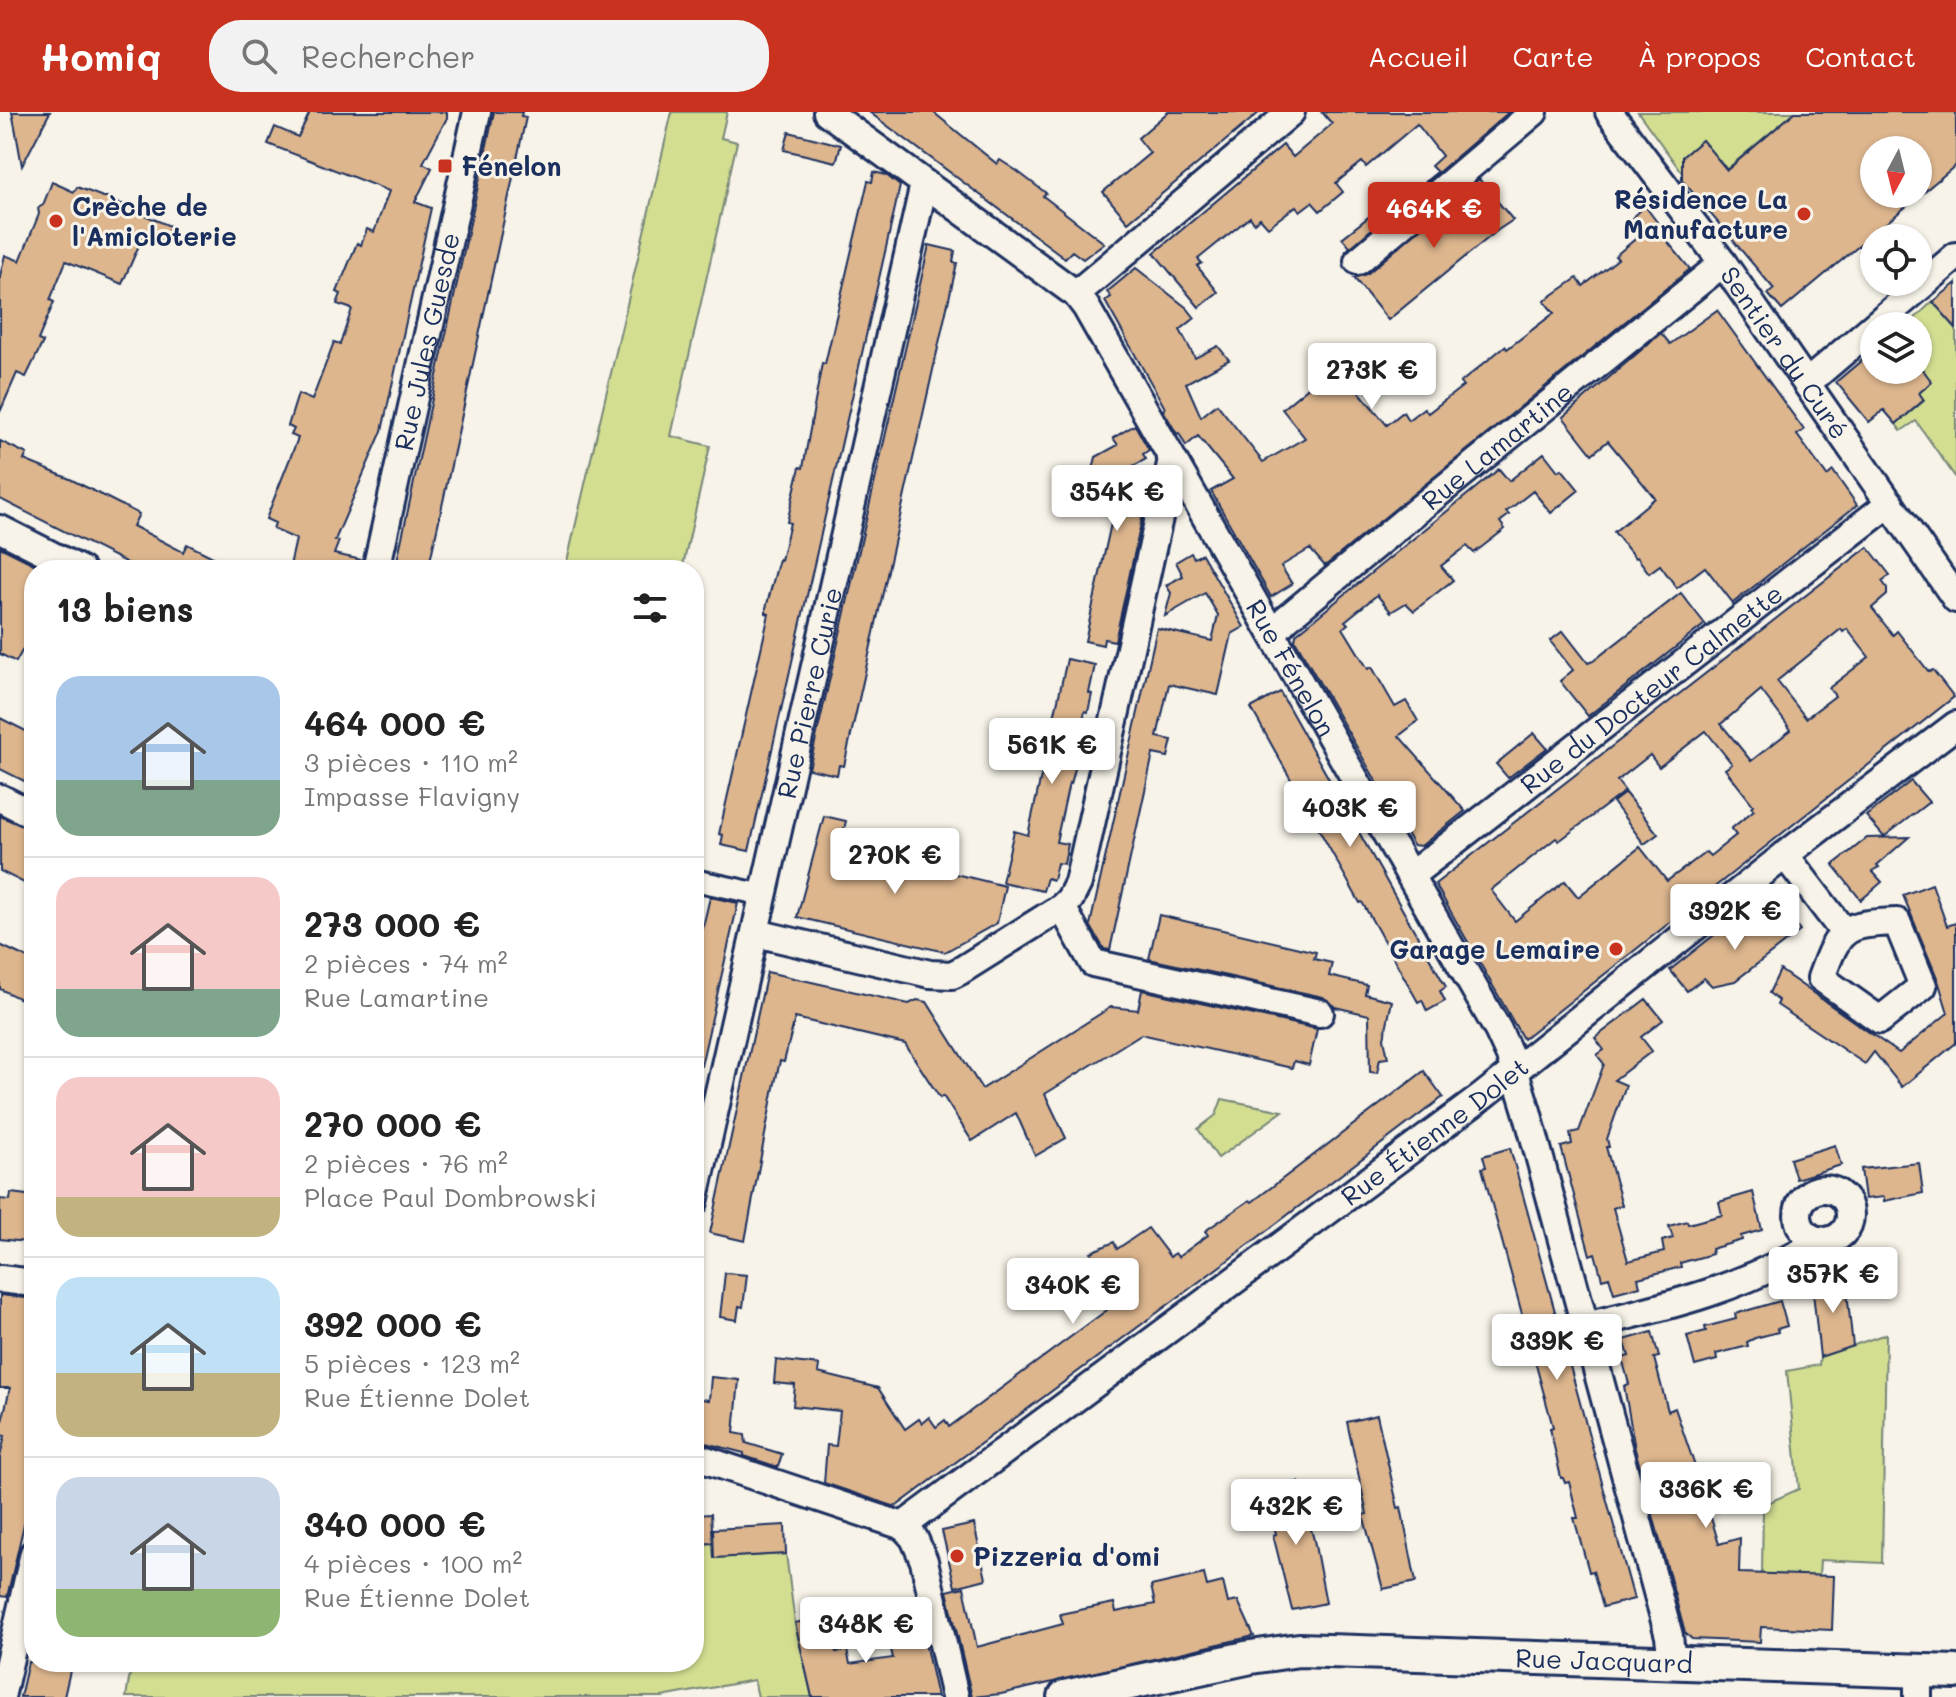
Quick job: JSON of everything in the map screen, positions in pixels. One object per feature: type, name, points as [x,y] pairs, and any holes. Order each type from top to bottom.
[{"type":"street","name":"Rue Jules Guesde","points":[[378,560],[477,112]]},
{"type":"street","name":"Rue Fénelon","points":[[827,112],[1076,294],[1086,307],[1498,1030],[1515,1069],[1669,1636],[1672,1663]]},
{"type":"street","points":[[1076,294],[1291,112]]},
{"type":"street","points":[[1358,261],[1534,112]]},
{"type":"street","name":"Sentier du Curé","points":[[1609,112],[1723,263],[1956,599]]},
{"type":"street","name":"Rue Pierre Curie","points":[[704,1159],[924,184]]},
{"type":"street","points":[[1807,383],[1956,256]]},
{"type":"street","name":"Rue Lamartine","points":[[1273,633],[1407,518],[1723,263]]},
{"type":"street","points":[[756,933],[930,974],[952,975],[1070,899],[1078,883],[1172,459]]},
{"type":"street","name":"Rue du Docteur Calmette","points":[[1411,875],[1890,503]]},
{"type":"street","points":[[0,529],[61,560]]},
{"type":"street","name":"Rue Étienne Dolet","points":[[903,1526],[1483,1096],[1785,855],[1956,725]]},
{"type":"street","points":[[0,798],[24,810]]},
{"type":"street","points":[[1785,855],[1843,931]]},
{"type":"street","points":[[704,882],[764,895]]},
{"type":"street","points":[[1062,907],[1093,963],[1320,1013]]},
{"type":"street","points":[[1585,1326],[1686,1301],[1795,1257],[1820,1240]]},
{"type":"street","points":[[0,1279],[24,1282]]},
{"type":"street","points":[[704,1459],[903,1526],[914,1538],[924,1561],[955,1697]]},
{"type":"street","points":[[1,1697],[24,1597]]},
{"type":"street","name":"Rue Jacquard","points":[[1065,1697],[1251,1657],[1299,1650],[1672,1663],[1918,1684],[1956,1672]]},
{"type":"green space","points":[[672,112],[727,112],[721,138],[737,142],[671,436],[710,446],[684,560],[567,560]]},
{"type":"green space","points":[[1638,112],[1795,112],[1697,194],[1701,141],[1682,157],[1682,173]]},
{"type":"green space","points":[[1933,301],[1956,328],[1956,478],[1916,421],[1901,431],[1896,424],[1924,401],[1919,393],[1932,384],[1932,312],[1922,312]]},
{"type":"green space","points":[[1222,1099],[1283,1111],[1218,1158],[1198,1129],[1216,1115]]},
{"type":"green space","points":[[1886,1334],[1882,1563],[1820,1560],[1819,1576],[1762,1574],[1763,1505],[1799,1489],[1787,1371],[1819,1365],[1820,1357]]},
{"type":"green space","points":[[704,1543],[713,1543],[714,1558],[786,1554],[795,1623],[812,1697],[758,1697],[754,1680],[662,1697],[126,1697],[130,1672],[704,1672]]},
{"type":"building","points":[[12,112],[50,112],[22,166],[15,127]]},
{"type":"building","points":[[310,112],[447,112],[447,118],[423,163],[432,168],[415,202],[431,208],[382,431],[335,540],[339,541],[334,554],[362,560],[291,560],[296,539],[273,529],[275,523],[266,519],[298,438],[291,435],[294,429],[288,426],[298,394],[312,400],[334,342],[340,344],[352,309],[337,304],[341,294],[337,292],[357,243],[361,245],[367,229],[374,232],[389,191],[268,144],[275,127],[298,137]]},
{"type":"building","points":[[494,112],[522,112],[521,116],[526,117],[430,560],[397,560]]},
{"type":"building","points":[[869,112],[933,112],[997,164],[1000,160],[1046,193],[1043,196],[1104,243],[1083,259],[1072,251],[1065,258]]},
{"type":"building","points":[[1168,112],[1260,112],[1128,222],[1103,192],[1150,153],[1138,138]]},
{"type":"building","points":[[1322,112],[1509,112],[1345,252],[1350,247],[1342,238],[1404,189],[1409,195],[1437,172],[1431,166],[1442,156],[1417,124],[1366,167],[1362,162],[1336,183],[1343,192],[1320,211],[1312,202],[1300,211],[1296,206],[1268,227],[1260,218],[1254,223],[1250,217],[1198,259],[1202,263],[1197,266],[1218,292],[1199,307],[1154,253],[1283,145],[1293,157],[1332,124]]},
{"type":"building","name":"Résidence La Manufacture","points":[[1795,112],[1956,112],[1956,165],[1932,185],[1932,136],[1860,136],[1860,208],[1904,208],[1885,224],[1860,224],[1860,245],[1782,310],[1768,294],[1774,289],[1682,180],[1682,157],[1702,140],[1727,170]]},
{"type":"building","points":[[789,132],[841,145],[836,162],[784,150]]},
{"type":"building","points":[[874,172],[886,175],[900,186],[749,851],[721,845],[723,835],[719,834],[769,614],[766,608],[790,523],[787,522],[800,467],[803,468],[822,363],[825,364],[868,181],[872,182]]},
{"type":"building","points":[[1479,179],[1513,220],[1388,320],[1354,278],[1368,273]]},
{"type":"building","points":[[52,182],[74,192],[77,187],[109,197],[113,202],[130,206],[170,226],[164,242],[144,234],[122,284],[66,261],[38,340],[43,342],[26,377],[17,373],[0,412],[0,276],[5,255],[20,261],[39,214],[38,208],[43,205]]},
{"type":"building","points":[[1645,206],[1667,241],[1690,269],[1325,566],[1310,549],[1281,566],[1292,584],[1271,597],[1211,491],[1233,479],[1198,436],[1186,446],[1177,434],[1105,301],[1111,297],[1107,292],[1136,268],[1187,308],[1195,318],[1180,330],[1195,358],[1218,346],[1229,360],[1186,383],[1201,417],[1217,404],[1263,462],[1305,438],[1282,409],[1336,364],[1387,425],[1403,412],[1408,420],[1424,408],[1428,413],[1463,386],[1460,383],[1505,346],[1507,349],[1554,313],[1544,301],[1577,278],[1583,286],[1618,259],[1615,256],[1640,235],[1629,221]]},
{"type":"building","points":[[929,245],[955,251],[953,262],[957,263],[844,766],[839,765],[837,775],[809,769]]},
{"type":"building","points":[[1956,283],[1956,328],[1933,302]]},
{"type":"building","points":[[1717,310],[1804,430],[1797,435],[1827,476],[1833,471],[1857,505],[1733,603],[1705,567],[1677,588],[1660,565],[1649,573],[1635,558],[1614,532],[1655,498],[1608,441],[1592,454],[1563,417],[1661,333],[1670,344]]},
{"type":"building","points":[[1860,362],[1860,384],[1930,384],[1919,393],[1924,400],[1896,424],[1884,410],[1869,422],[1836,382]]},
{"type":"building","points":[[1135,425],[1149,450],[1143,454],[1146,459],[1106,481],[1138,488],[1137,494],[1147,496],[1115,641],[1104,639],[1103,645],[1085,641],[1114,510],[1094,505],[1101,472],[1093,470],[1096,457],[1118,445],[1113,438]]},
{"type":"building","points":[[0,441],[27,454],[24,460],[139,514],[133,526],[183,552],[187,544],[219,560],[121,560],[0,499]]},
{"type":"building","points":[[1544,453],[1579,490],[1551,513],[1533,491],[1506,512],[1509,515],[1500,522],[1505,529],[1474,553],[1467,546],[1441,566],[1453,580],[1414,611],[1406,603],[1391,612],[1377,595],[1345,621],[1348,624],[1343,628],[1368,669],[1372,667],[1395,707],[1406,701],[1418,721],[1399,736],[1465,811],[1421,846],[1413,845],[1295,640],[1296,634],[1499,469],[1509,481]]},
{"type":"building","points":[[0,547],[26,560],[24,647],[16,662],[0,654]]},
{"type":"building","points":[[1868,547],[1890,575],[1882,581],[1887,595],[1872,608],[1893,635],[1897,631],[1929,672],[1933,670],[1954,697],[1523,1039],[1435,884]],"holes":[[[1841,629],[1843,632],[1847,629],[1869,657],[1829,688],[1835,696],[1806,718],[1777,681]],[[1761,690],[1791,730],[1751,761],[1721,724]],[[1706,731],[1732,764],[1725,769],[1754,810],[1731,829],[1736,835],[1710,856],[1706,852],[1667,881],[1640,847],[1578,897],[1565,881],[1515,921],[1491,890],[1556,838],[1559,841],[1625,791],[1617,781],[1650,755],[1659,767]]]},
{"type":"building","points":[[1191,553],[1194,558],[1202,554],[1244,627],[1232,634],[1218,695],[1169,684],[1157,737],[1172,740],[1168,757],[1153,754],[1110,950],[1104,949],[1090,925],[1157,628],[1212,641],[1218,615],[1205,593],[1165,616],[1171,593],[1166,585],[1183,576],[1176,562]]},
{"type":"building","points":[[1681,593],[1705,624],[1588,716],[1560,681],[1573,670],[1550,641],[1563,631],[1588,663]]},
{"type":"building","points":[[1067,659],[1095,665],[1089,693],[1092,694],[1088,712],[1085,711],[1073,764],[1076,765],[1056,842],[1068,844],[1064,864],[1057,863],[1053,880],[1047,878],[1043,891],[1002,882],[1014,831],[1028,835]]},
{"type":"building","points":[[1280,692],[1446,987],[1440,991],[1445,1001],[1427,1011],[1422,1000],[1418,1002],[1360,903],[1251,708]]},
{"type":"building","points":[[0,718],[24,730],[24,781],[0,769]]},
{"type":"building","points":[[1534,733],[1547,748],[1508,778],[1496,764]]},
{"type":"building","points":[[1911,781],[1929,802],[1884,837],[1866,816]]},
{"type":"building","points":[[1625,793],[1658,834],[1644,844],[1613,802]]},
{"type":"building","points":[[0,816],[24,827],[24,883],[0,871]]},
{"type":"building","points":[[824,816],[846,821],[840,846],[1005,886],[997,923],[945,952],[797,917]]},
{"type":"building","points":[[1909,837],[1872,871],[1882,882],[1861,900],[1833,865],[1867,838]]},
{"type":"building","points":[[1932,884],[1947,926],[1956,923],[1956,1043],[1902,1087],[1874,1052],[1865,1064],[1777,1005],[1779,1001],[1769,993],[1780,970],[1899,1053],[1948,1013],[1938,980],[1903,895]]},
{"type":"building","points":[[710,897],[738,903],[704,1053],[704,923]]},
{"type":"building","points":[[1781,907],[1800,931],[1735,981],[1712,986],[1704,978],[1687,991],[1670,970],[1723,928],[1734,942]]},
{"type":"building","points":[[1159,915],[1316,952],[1314,959],[1332,963],[1329,976],[1367,985],[1365,994],[1392,1001],[1384,1038],[1388,1058],[1380,1059],[1377,1073],[1370,1072],[1369,1015],[1335,1007],[1323,997],[1149,959]]},
{"type":"building","points":[[0,945],[24,956],[24,1001],[0,989]]},
{"type":"building","points":[[767,972],[909,1004],[917,1000],[927,1002],[982,1089],[1111,1007],[1138,1010],[1142,990],[1317,1029],[1309,1065],[1294,1061],[1292,1068],[1141,1034],[1045,1094],[1066,1138],[1035,1156],[1016,1113],[972,1141],[905,1044],[795,1018],[773,1092],[745,1241],[710,1233]]},
{"type":"building","points":[[1646,999],[1663,1020],[1641,1037],[1652,1051],[1614,1080],[1626,1085],[1607,1139],[1609,1147],[1606,1147],[1622,1205],[1613,1208],[1628,1261],[1664,1252],[1662,1241],[1673,1238],[1669,1226],[1722,1215],[1719,1202],[1753,1192],[1762,1230],[1711,1249],[1712,1254],[1680,1263],[1681,1267],[1638,1278],[1640,1286],[1614,1293],[1609,1277],[1602,1279],[1595,1253],[1590,1255],[1561,1147],[1572,1144],[1570,1133],[1579,1131],[1604,1064],[1597,1055],[1604,1050],[1595,1038]]},
{"type":"building","points":[[1424,1071],[1443,1097],[898,1505],[824,1483],[827,1445],[836,1446],[840,1411],[793,1406],[795,1385],[774,1383],[776,1360],[819,1365],[818,1373],[878,1388],[905,1429],[919,1419],[922,1423],[929,1417],[936,1427],[945,1420],[949,1427],[1107,1310],[1091,1275],[1100,1271],[1091,1252],[1114,1242],[1117,1249],[1148,1228],[1170,1257],[1175,1253],[1178,1257],[1208,1235],[1205,1231],[1250,1200],[1252,1202]]},
{"type":"building","points":[[1835,1145],[1841,1165],[1796,1179],[1790,1159]]},
{"type":"building","points":[[1510,1148],[1634,1599],[1603,1607],[1593,1571],[1589,1572],[1574,1518],[1578,1518],[1569,1482],[1565,1483],[1561,1478],[1550,1428],[1553,1427],[1482,1168],[1486,1167],[1483,1156]]},
{"type":"building","points":[[1919,1163],[1923,1193],[1884,1201],[1884,1197],[1865,1199],[1861,1169]]},
{"type":"building","points":[[11,1193],[24,1195],[24,1242],[0,1239],[0,1199],[10,1200]]},
{"type":"building","points":[[725,1273],[747,1275],[743,1307],[739,1306],[737,1320],[720,1317]]},
{"type":"building","points":[[1840,1276],[1857,1290],[1847,1292],[1853,1346],[1820,1357],[1812,1283]]},
{"type":"building","points":[[0,1295],[24,1298],[24,1525],[7,1597],[0,1596],[0,1457],[5,1436],[0,1435],[0,1430],[10,1388],[0,1388]]},
{"type":"building","points":[[1780,1301],[1787,1326],[1747,1342],[1748,1346],[1716,1354],[1717,1360],[1695,1366],[1687,1336],[1706,1331],[1705,1327],[1736,1319],[1735,1314]]},
{"type":"building","points":[[1652,1332],[1659,1357],[1654,1358],[1668,1411],[1675,1408],[1699,1478],[1706,1476],[1712,1493],[1704,1495],[1719,1544],[1740,1538],[1739,1573],[1834,1576],[1832,1630],[1761,1627],[1760,1642],[1692,1639],[1685,1633],[1635,1449],[1624,1386],[1629,1384],[1622,1358],[1629,1356],[1624,1340]]},
{"type":"building","points":[[711,1377],[739,1380],[734,1433],[745,1435],[746,1443],[782,1454],[778,1467],[744,1456],[744,1453],[704,1443],[704,1399],[709,1400]]},
{"type":"building","points":[[1377,1415],[1398,1508],[1401,1507],[1416,1582],[1383,1589],[1363,1515],[1367,1514],[1347,1422]]},
{"type":"building","points":[[1298,1482],[1314,1540],[1326,1603],[1292,1610],[1273,1535],[1276,1534],[1266,1489]]},
{"type":"building","points":[[704,1514],[711,1514],[713,1543],[704,1543]]},
{"type":"building","points":[[974,1524],[986,1579],[955,1587],[942,1531]]},
{"type":"building","points":[[785,1525],[786,1554],[714,1558],[713,1529]]},
{"type":"building","points":[[1204,1574],[1207,1586],[1223,1582],[1228,1603],[1238,1601],[1254,1636],[1001,1694],[972,1697],[947,1591],[964,1587],[977,1647],[1063,1624],[1060,1614],[1114,1603],[1116,1612],[1155,1604],[1151,1586]]},
{"type":"building","points":[[828,1616],[836,1652],[847,1650],[850,1664],[893,1658],[887,1632],[921,1625],[937,1697],[812,1697],[795,1623]]},
{"type":"building","points":[[26,1672],[70,1672],[64,1697],[20,1697]]},
{"type":"place","name":"Fénelon","points":[[445,166]]},
{"type":"place","name":"Résidence La Manufacture","points":[[1804,214]]},
{"type":"place","name":"Crèche de l'Amicloterie","points":[[56,221]]},
{"type":"place","name":"Garage Lemaire","points":[[1616,949]]},
{"type":"place","name":"Pizzeria d'omi","points":[[957,1556]]}]
